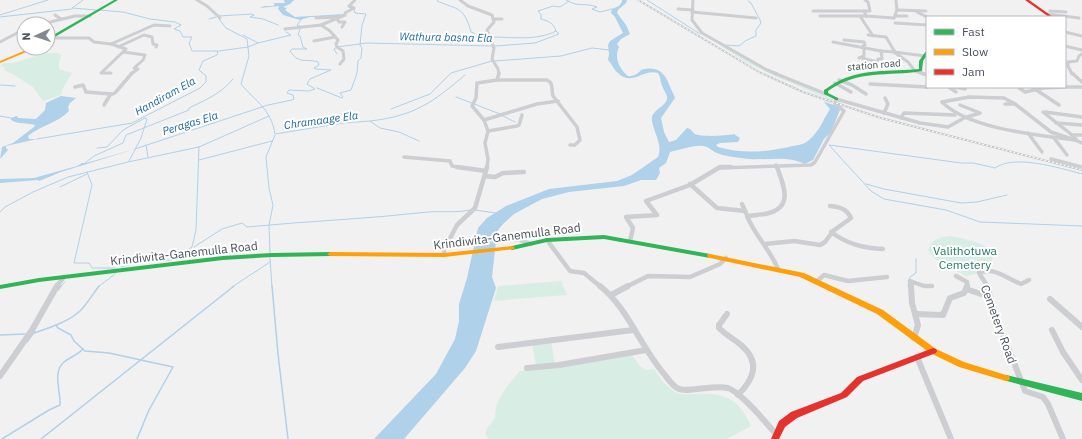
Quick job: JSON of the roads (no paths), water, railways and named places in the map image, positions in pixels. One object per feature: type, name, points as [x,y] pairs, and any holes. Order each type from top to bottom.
[{"type":"main road","points":[[56,34],[87,14],[116,0]]},
{"type":"main road","points":[[1027,0],[1048,14]]},
{"type":"main road","name":"station road","points":[[826,94],[827,90],[837,81],[857,76],[915,72],[922,70],[921,61],[926,54]]},
{"type":"main road","points":[[0,62],[16,55]]},
{"type":"main road","points":[[826,94],[836,99]]},
{"type":"main road","name":"Krindiwita-Ganemulla Road","points":[[0,287],[64,277],[190,262],[269,255],[444,255],[496,250],[547,240],[604,237],[726,258],[802,275],[880,312],[933,351],[962,365],[1020,382],[1082,397]]},
{"type":"main road","points":[[776,436],[782,424],[794,415],[826,404],[844,395],[860,379],[933,351]]},
{"type":"street","points":[[197,0],[207,6],[220,18]]},
{"type":"street","points":[[285,29],[321,25],[336,19],[345,15],[345,13],[354,8],[350,6],[355,0]]},
{"type":"street","points":[[460,0],[468,6],[490,14],[494,19]]},
{"type":"street","points":[[693,0],[692,20],[698,30],[767,70],[826,94]]},
{"type":"street","points":[[813,11],[870,11],[868,2],[865,0]]},
{"type":"street","points":[[896,1],[897,10],[895,17],[897,23],[926,25]]},
{"type":"street","points":[[678,9],[710,12],[726,16],[756,18]]},
{"type":"street","points":[[897,10],[926,11]]},
{"type":"street","points":[[864,11],[866,16]]},
{"type":"street","points":[[914,11],[926,17]]},
{"type":"street","points":[[1048,14],[1066,12]]},
{"type":"street","points":[[331,15],[345,13]]},
{"type":"street","points":[[75,16],[87,14]]},
{"type":"street","points":[[56,20],[87,14]]},
{"type":"street","points":[[1048,14],[1064,16]]},
{"type":"street","points":[[55,15],[61,19]]},
{"type":"street","points":[[820,16],[907,16]]},
{"type":"street","points":[[860,16],[873,36]]},
{"type":"street","points":[[1066,16],[1079,18]]},
{"type":"street","points":[[316,18],[336,19],[339,22],[345,22],[342,27]]},
{"type":"street","points":[[494,19],[502,18]]},
{"type":"street","points":[[334,24],[336,19]]},
{"type":"street","points":[[494,19],[493,24],[487,30],[491,37],[494,55],[493,61],[498,67],[499,72],[497,80]]},
{"type":"street","points":[[302,24],[306,27]]},
{"type":"street","points":[[111,44],[154,25],[170,26]]},
{"type":"street","points":[[321,25],[330,31],[338,40],[336,44],[337,47],[343,51],[343,60],[340,64]]},
{"type":"street","points":[[1066,32],[1082,36]]},
{"type":"street","points":[[0,42],[16,34]]},
{"type":"street","points":[[118,47],[144,35],[152,37],[153,44],[157,45],[156,47]]},
{"type":"street","points":[[868,35],[886,37],[894,52],[908,62],[915,72],[926,75]]},
{"type":"street","points":[[314,41],[336,37]]},
{"type":"street","points":[[56,39],[89,38],[94,42],[111,44],[126,49],[101,73],[111,73]]},
{"type":"street","points":[[844,40],[864,42],[864,56],[861,58],[877,62],[878,59],[882,59],[881,51]]},
{"type":"street","points":[[833,42],[881,51],[926,54]]},
{"type":"street","points":[[1066,46],[1082,53],[1080,61],[1068,62],[1066,65],[1082,84]]},
{"type":"street","points":[[104,105],[111,94],[119,89],[131,74],[138,69],[134,68],[141,62],[145,55],[123,52]]},
{"type":"street","points":[[444,255],[444,250],[457,225],[475,209],[488,159],[485,143],[488,131],[484,120],[473,108],[478,83],[497,80],[548,80],[553,86],[552,94],[564,112],[576,123],[580,135],[580,140],[570,146]]},
{"type":"street","points":[[837,81],[852,92]]},
{"type":"street","points":[[837,81],[856,87],[866,94]]},
{"type":"street","points":[[870,84],[926,87]]},
{"type":"street","points":[[1066,87],[1082,84]]},
{"type":"street","points":[[75,87],[82,85],[86,92],[111,94]]},
{"type":"street","points":[[950,88],[956,92]]},
{"type":"street","points":[[960,88],[966,89]]},
{"type":"street","points":[[1019,88],[1025,92],[1045,88]]},
{"type":"street","points":[[1034,88],[1059,105]]},
{"type":"street","points":[[884,113],[888,104],[885,98]]},
{"type":"street","points":[[962,116],[952,112],[942,102],[969,98],[1004,98],[1051,132],[1082,143]]},
{"type":"street","points":[[630,241],[633,228],[626,217],[657,215],[646,201],[690,184],[720,167],[811,165],[815,162],[844,111],[835,104],[836,99],[902,118],[948,127],[967,117],[980,113],[960,105]]},
{"type":"street","points":[[484,120],[537,103],[558,101]]},
{"type":"street","points":[[1006,104],[1014,104]]},
{"type":"street","points":[[1075,140],[1076,139],[1072,135],[1043,112],[1082,117]]},
{"type":"street","points":[[902,118],[904,114],[943,114],[962,116],[1002,129],[1075,140]]},
{"type":"street","points":[[488,131],[517,126],[519,125],[522,116]]},
{"type":"street","points":[[1056,123],[1082,125]]},
{"type":"street","points":[[1028,133],[1030,138],[1042,152]]},
{"type":"street","points":[[1072,135],[1082,135]]},
{"type":"street","points":[[1054,138],[1067,155]]},
{"type":"street","points":[[404,157],[450,161],[452,166],[485,173],[495,177],[503,173],[524,172]]},
{"type":"street","points":[[1051,159],[1082,166]]},
{"type":"street","points":[[747,216],[771,212],[785,204],[786,197],[776,165]]},
{"type":"street","points":[[690,184],[717,208],[745,211]]},
{"type":"street","points":[[742,204],[754,232],[775,258],[778,269]]},
{"type":"street","points":[[765,244],[794,241],[820,245],[826,242],[831,232],[851,218],[845,209],[830,206]]},
{"type":"street","points":[[831,232],[840,239],[855,246],[883,249]]},
{"type":"street","points":[[512,240],[517,239],[531,244]]},
{"type":"street","points":[[547,240],[570,271],[584,273],[611,295],[632,330],[670,382],[681,390],[723,386],[729,388],[738,394],[776,436]]},
{"type":"street","points":[[611,295],[648,276],[690,277],[720,264],[726,258]]},
{"type":"street","name":"Cemetery Road","points":[[1020,382],[988,288],[980,272],[992,270],[1021,284],[1029,280]]},
{"type":"street","points":[[816,282],[824,275],[832,275],[848,281],[887,277]]},
{"type":"street","points":[[915,314],[943,315],[950,298],[964,293],[968,285],[967,282],[956,276]]},
{"type":"street","points":[[0,376],[32,330],[53,291],[64,277]]},
{"type":"street","points":[[914,338],[918,328],[912,303],[910,281],[924,286],[932,286]]},
{"type":"street","points":[[966,289],[990,297]]},
{"type":"street","points":[[1050,298],[1082,327]]},
{"type":"street","points":[[727,314],[719,325],[719,328],[748,351],[751,355],[754,370],[749,384],[738,394]]},
{"type":"street","points":[[498,347],[632,330]]},
{"type":"street","points":[[1052,330],[1063,352],[1082,380]]},
{"type":"street","points":[[527,368],[558,365],[646,350]]},
{"type":"street","points":[[917,357],[951,439]]},
{"type":"street","points":[[1020,382],[1025,391],[1043,397],[1048,404],[1063,439]]},
{"type":"water","points":[[284,0],[294,0],[290,4],[283,7],[287,8],[285,10],[295,17],[344,14],[336,17],[310,17],[300,20],[283,15],[278,9],[279,6],[260,8],[264,6],[273,6],[275,4],[273,3],[285,3]]},
{"type":"water","points":[[622,0],[627,0],[617,13],[626,25],[630,34],[621,39],[617,44],[619,47],[617,55],[618,63],[628,76],[635,75],[641,70],[647,69],[657,70],[664,75],[675,98],[661,118],[664,132],[669,142],[676,140],[687,128],[695,134],[703,136],[734,134],[740,138],[738,142],[720,143],[716,145],[718,147],[736,151],[762,151],[800,145],[809,140],[821,126],[830,109],[824,102],[834,105],[840,110],[831,132],[824,139],[813,160],[805,164],[790,159],[749,159],[732,157],[717,153],[705,146],[691,147],[670,152],[666,163],[659,168],[660,173],[656,180],[641,180],[624,186],[569,192],[542,199],[514,214],[498,230],[492,277],[496,288],[476,351],[465,368],[404,439],[374,439],[436,374],[455,339],[459,321],[459,304],[467,278],[478,228],[487,218],[506,206],[549,189],[617,181],[632,175],[658,157],[659,144],[653,126],[652,117],[665,103],[667,96],[658,73],[647,73],[633,78],[623,77],[608,60],[608,45],[610,41],[623,33],[615,17],[611,13],[612,9],[619,6]]},
{"type":"water","points":[[61,96],[76,98],[70,103],[68,107],[69,111],[65,115],[28,136],[29,139],[37,139],[6,146],[8,150],[0,159],[2,147],[13,143],[35,125],[17,122],[11,120],[11,118],[17,116],[18,118],[36,119],[45,110],[46,103]]},
{"type":"water","points":[[135,149],[61,172],[39,181],[0,183],[0,179],[34,178]]},
{"type":"waterway","points":[[0,15],[48,0]]},
{"type":"waterway","name":"Handiram Ela","points":[[83,0],[72,8],[96,10]]},
{"type":"waterway","points":[[438,0],[437,1],[460,10],[466,18],[471,32],[474,33],[475,36],[488,37]]},
{"type":"waterway","points":[[647,0],[700,34]]},
{"type":"waterway","points":[[556,31],[552,24],[541,19],[541,15],[538,11],[553,6],[560,7],[569,1]]},
{"type":"waterway","points":[[569,1],[574,4],[597,7],[592,9],[600,12],[612,9]]},
{"type":"waterway","points":[[726,45],[739,46],[745,41],[756,36],[756,30],[761,23],[751,3],[748,1]]},
{"type":"waterway","points":[[0,17],[72,9]]},
{"type":"waterway","points":[[354,9],[355,13],[366,14],[362,25],[360,44]]},
{"type":"waterway","name":"Handiram Ela","points":[[37,139],[132,123],[200,88],[206,82],[206,76],[199,70],[203,61],[217,55],[218,51],[192,51],[189,43],[192,37],[183,37],[180,31],[174,29],[181,25],[175,22],[150,19],[123,12],[99,10]]},
{"type":"waterway","points":[[219,16],[252,14],[254,15],[250,17],[263,19],[278,25]]},
{"type":"waterway","points":[[209,19],[216,17]]},
{"type":"waterway","name":"Chramaage Ela","points":[[219,19],[226,28],[247,39],[248,47]]},
{"type":"waterway","name":"Peragas Ela","points":[[300,26],[297,25],[301,20]]},
{"type":"waterway","name":"Peragas Ela","points":[[263,107],[294,99],[293,95],[287,93],[289,90],[309,91],[315,89],[307,84],[310,79],[331,70],[316,69],[314,68],[319,65],[318,62],[300,60],[290,51],[292,49],[307,49],[303,47],[300,36],[298,35],[300,29]]},
{"type":"waterway","points":[[491,37],[533,37],[556,31]]},
{"type":"waterway","name":"Wathura basna Ela","points":[[495,46],[535,43],[559,34],[556,31]]},
{"type":"waterway","points":[[258,43],[291,35],[286,32]]},
{"type":"waterway","name":"Chramaage Ela","points":[[243,35],[258,43]]},
{"type":"waterway","name":"Chramaage Ela","points":[[248,47],[258,43]]},
{"type":"waterway","points":[[317,88],[342,98],[343,97],[340,93],[351,90],[357,73],[358,61],[361,58],[362,48],[360,44]]},
{"type":"waterway","name":"Wathura basna Ela","points":[[337,54],[334,49],[337,47],[360,44]]},
{"type":"waterway","name":"Wathura basna Ela","points":[[360,44],[492,46]]},
{"type":"waterway","points":[[219,51],[248,47]]},
{"type":"waterway","name":"Chramaage Ela","points":[[248,47],[249,56],[241,84],[263,107]]},
{"type":"waterway","points":[[495,61],[561,56],[592,48],[609,50]]},
{"type":"waterway","points":[[391,109],[430,94],[451,73],[492,61]]},
{"type":"waterway","points":[[370,121],[399,116],[422,107],[465,75]]},
{"type":"waterway","name":"Peragas Ela","points":[[144,128],[189,110],[189,108],[218,93],[233,79]]},
{"type":"waterway","points":[[0,85],[15,86]]},
{"type":"waterway","points":[[456,97],[500,114]]},
{"type":"waterway","name":"Peragas Ela","points":[[146,145],[263,107]]},
{"type":"waterway","name":"Chramaage Ela","points":[[263,107],[269,116]]},
{"type":"waterway","points":[[0,116],[11,118]]},
{"type":"waterway","points":[[199,147],[269,116]]},
{"type":"waterway","name":"Chramaage Ela","points":[[269,116],[275,134],[343,123],[370,121]]},
{"type":"waterway","points":[[503,116],[515,122]]},
{"type":"waterway","points":[[97,148],[107,147],[123,130],[145,118],[147,119],[144,128]]},
{"type":"waterway","name":"Chramaage Ela","points":[[370,121],[380,128],[399,132],[419,141]]},
{"type":"waterway","name":"Peragas Ela","points":[[85,163],[94,156],[123,143],[126,135],[144,128]]},
{"type":"waterway","points":[[135,149],[144,128]]},
{"type":"waterway","name":"Peragas Ela","points":[[269,225],[273,205],[269,188],[266,157],[275,135]]},
{"type":"waterway","points":[[199,160],[272,141]]},
{"type":"waterway","name":"Peragas Ela","points":[[135,149],[146,145]]},
{"type":"waterway","points":[[146,145],[148,157]]},
{"type":"waterway","points":[[1082,174],[1025,162],[1003,164],[995,168],[973,163],[961,163],[829,145],[871,191],[884,199],[946,210],[980,222],[1082,226]]},
{"type":"waterway","points":[[87,172],[199,147]]},
{"type":"waterway","points":[[121,267],[139,262],[171,260],[192,247],[196,230],[199,147]]},
{"type":"waterway","points":[[129,161],[135,149]]},
{"type":"waterway","points":[[0,212],[5,207],[33,192],[68,177],[87,172]]},
{"type":"waterway","points":[[87,172],[92,185],[74,263],[89,263],[92,268],[115,268]]},
{"type":"waterway","points":[[60,187],[87,174]]},
{"type":"waterway","points":[[866,184],[884,189],[961,203],[977,202],[1007,195]]},
{"type":"waterway","points":[[269,225],[470,210]]},
{"type":"waterway","points":[[475,210],[496,213]]},
{"type":"waterway","points":[[194,247],[222,229],[242,223],[247,227],[269,225]]},
{"type":"waterway","name":"Peragas Ela","points":[[269,225],[270,253]]},
{"type":"waterway","name":"Peragas Ela","points":[[270,258],[272,287]]},
{"type":"waterway","points":[[908,286],[910,277],[916,273],[916,259]]},
{"type":"waterway","points":[[232,287],[270,262]]},
{"type":"waterway","points":[[99,287],[115,274]]},
{"type":"waterway","points":[[61,286],[65,282]]},
{"type":"waterway","points":[[58,290],[61,286]]},
{"type":"waterway","points":[[141,360],[234,286]]},
{"type":"waterway","name":"Peragas Ela","points":[[272,286],[288,439]]},
{"type":"waterway","points":[[34,333],[58,324],[75,315],[85,305],[99,287]]},
{"type":"waterway","points":[[56,325],[58,328],[71,335],[74,341],[83,349]]},
{"type":"waterway","points":[[27,342],[35,331]]},
{"type":"waterway","points":[[0,335],[25,334]]},
{"type":"waterway","points":[[2,439],[49,410],[60,405],[58,382],[58,371],[60,366],[83,349]]},
{"type":"waterway","points":[[83,349],[85,351],[109,353],[141,360]]},
{"type":"waterway","points":[[41,439],[141,360]]},
{"type":"waterway","points":[[137,439],[149,410],[173,367],[141,360]]},
{"type":"railway","points":[[638,0],[759,72],[803,92],[881,118],[1082,170]]},
{"type":"park label","name":"Valithotuwa Cemetery","points":[[965,257]]}]
